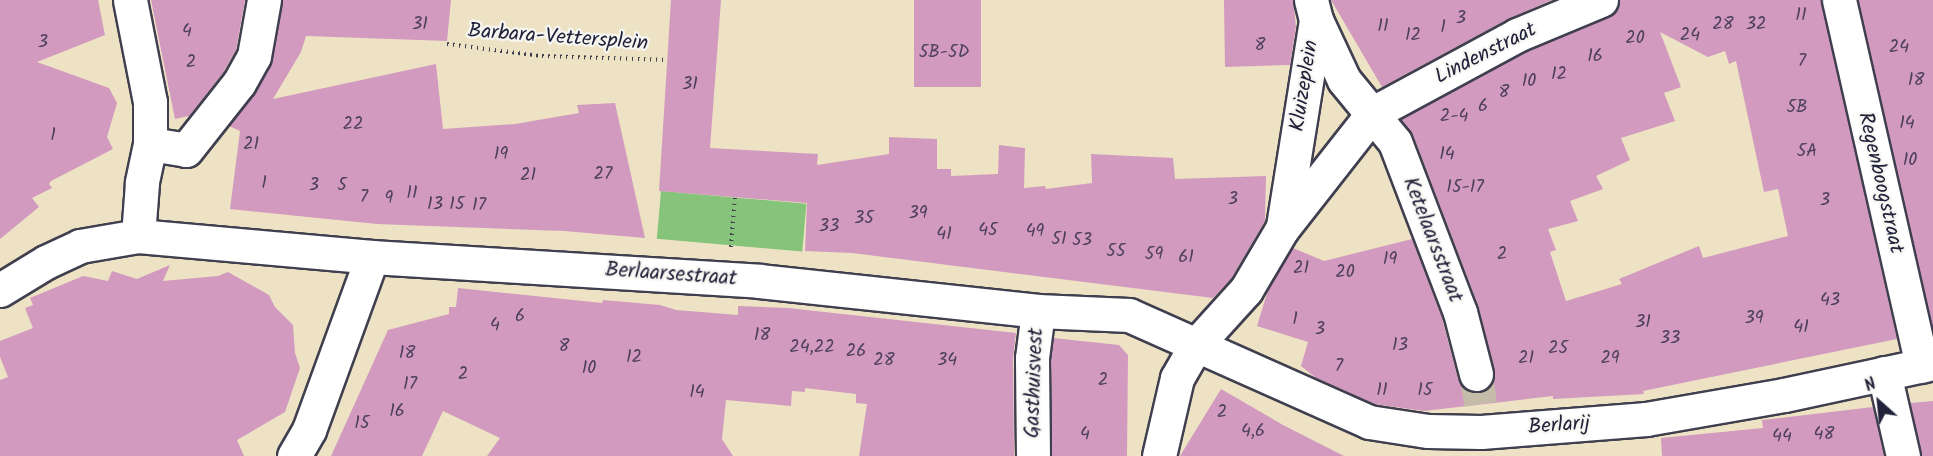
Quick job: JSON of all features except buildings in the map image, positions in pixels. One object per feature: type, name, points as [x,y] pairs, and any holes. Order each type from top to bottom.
[{"type":"street","points":[[130,0],[150,102],[150,144],[142,183],[138,236]]},
{"type":"street","points":[[150,144],[186,150],[239,82],[254,56],[264,0]]},
{"type":"street","name":"Lindenstraat","points":[[1373,113],[1517,35],[1601,0]]},
{"type":"street","name":"Regenboogstraat","points":[[1839,0],[1927,364]]},
{"type":"street","name":"Kluizeplein","points":[[1159,456],[1178,378],[1197,344],[1246,290],[1282,229],[1373,113],[1344,80],[1313,10]]},
{"type":"street","name":"Kluizeplein","points":[[1282,229],[1313,10]]},
{"type":"street","name":"Ketelaarsstraat","points":[[1373,113],[1395,142],[1460,312],[1479,403]]},
{"type":"street","name":"Berlaarsestraat","points":[[0,290],[46,262],[80,246],[138,236],[372,257],[729,279],[1038,311],[1129,315],[1197,344]]},
{"type":"street","points":[[294,456],[309,430],[372,257]]},
{"type":"street","name":"Gasthuisvest","points":[[1033,456],[1032,358],[1038,311]]},
{"type":"street","name":"Berlarij","points":[[1197,344],[1369,422],[1428,431],[1479,403],[1646,419],[1784,395],[1927,364]]},
{"type":"street","points":[[1884,373],[1903,456]]},
{"type":"path","name":"Barbara-Vettersplein","points":[[447,44],[542,56],[667,60]]},
{"type":"path","points":[[729,279],[735,197]]},
{"type":"green space","points":[[661,191],[806,204],[802,252],[657,239]]},
{"type":"tunnel","points":[[1476,374],[1481,404]]}]
